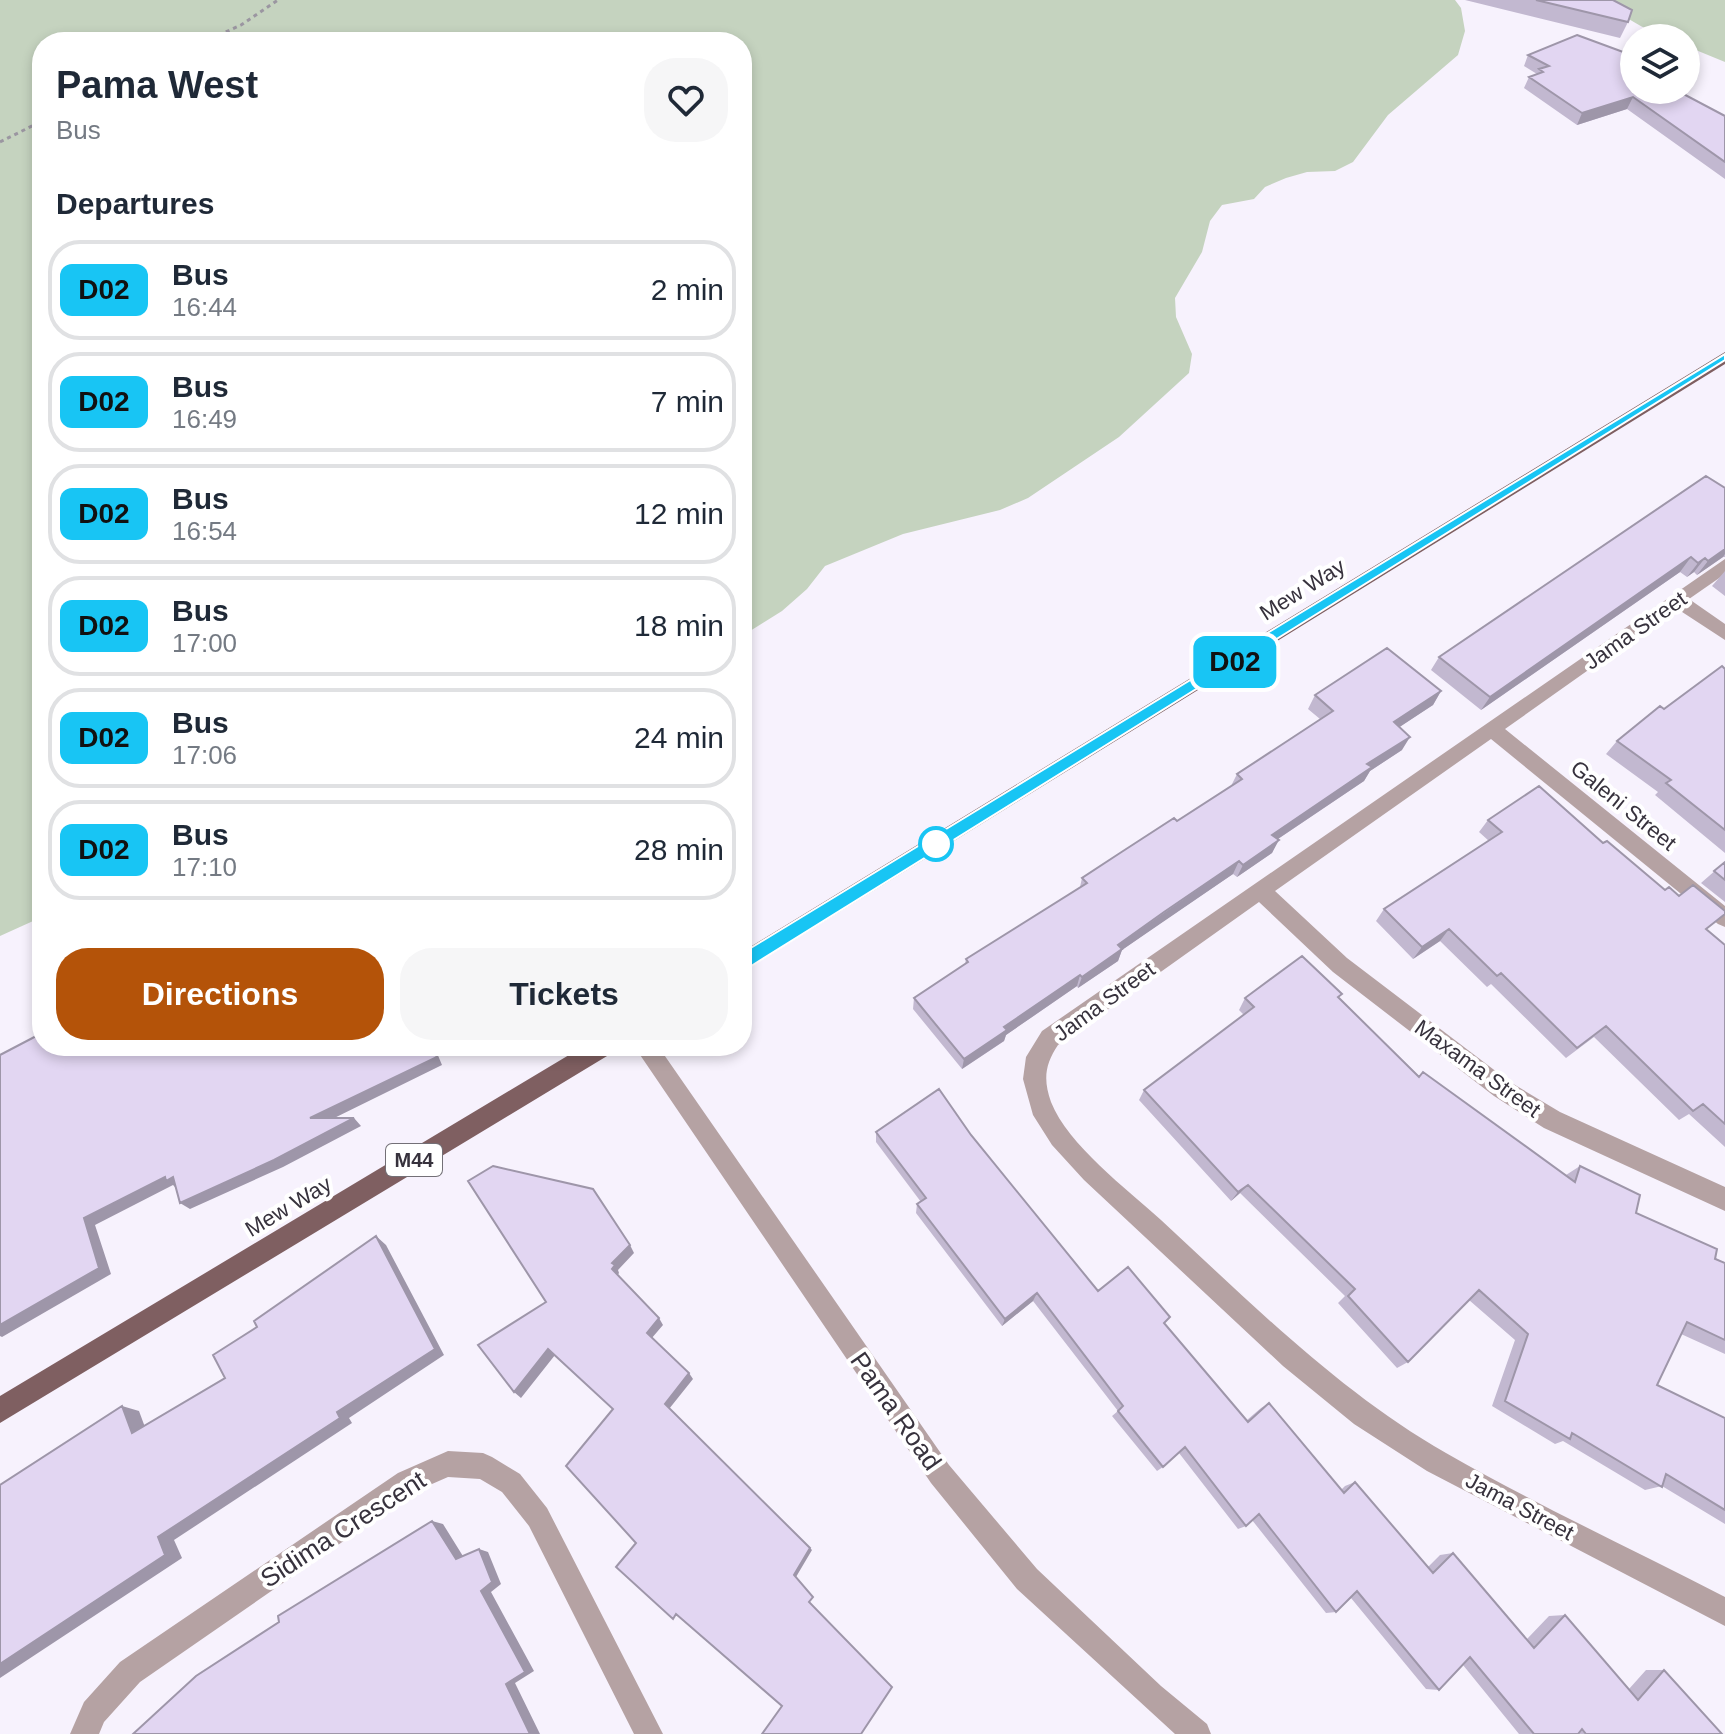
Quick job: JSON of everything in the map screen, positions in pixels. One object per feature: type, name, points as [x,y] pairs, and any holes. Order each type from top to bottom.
[{"type":"main road","name":"Mew Way","points":[[752,957],[1725,357]]},
{"type":"main road","name":"Mew Way","points":[[0,1410],[587,1056]]},
{"type":"street","name":"Jama Street","points":[[1725,565],[1050,1038],[1037,1057],[1034,1079],[1041,1107],[1060,1137],[1092,1172],[1292,1357],[1363,1415],[1436,1462],[1725,1612]]},
{"type":"street","points":[[1677,600],[1725,633]]},
{"type":"street","name":"Galeni Street","points":[[1493,730],[1725,918]]},
{"type":"street","name":"Maxama Street","points":[[1261,891],[1340,965],[1502,1089],[1552,1120],[1725,1199]]},
{"type":"street","name":"Pama Road","points":[[652,1056],[940,1474],[1027,1579],[1151,1696],[1197,1734]]},
{"type":"street","name":"Sidima Crescent","points":[[84,1734],[94,1712],[130,1672],[407,1482],[448,1464],[483,1466],[511,1483],[538,1517],[649,1734]]},
{"type":"path","points":[[226,32],[278,0]]},
{"type":"path","points":[[0,142],[32,126]]},
{"type":"green space","points":[[0,0],[1455,0],[1461,8],[1465,31],[1458,55],[1388,115],[1353,162],[1335,171],[1307,172],[1286,178],[1265,187],[1254,199],[1222,205],[1210,221],[1202,252],[1175,298],[1176,317],[1192,354],[1189,373],[1119,437],[1028,498],[1000,510],[903,534],[825,566],[807,589],[782,611],[752,630],[752,32],[32,32],[32,922],[0,936]]},
{"type":"green space","points":[[1601,0],[1725,0],[1725,62],[1700,52],[1700,24],[1638,24]]},
{"type":"building","points":[[1536,0],[1613,0],[1632,10],[1628,22]]},
{"type":"building","points":[[1577,35],[1620,51],[1620,101],[1582,113],[1529,77],[1549,66],[1528,55]]},
{"type":"building","points":[[1700,103],[1725,116],[1725,162],[1643,104]]},
{"type":"building","points":[[1706,476],[1725,488],[1725,549],[1708,561],[1705,558],[1698,563],[1691,557],[1490,697],[1439,657]]},
{"type":"building","points":[[1387,648],[1441,691],[1394,722],[1410,737],[1367,764],[1372,767],[1272,835],[1279,840],[1243,865],[1239,861],[1164,912],[1118,945],[1122,949],[1004,1027],[1007,1030],[964,1059],[914,998],[968,962],[966,959],[1087,883],[1082,878],[1174,818],[1177,821],[1242,779],[1237,774],[1333,711],[1315,695]]},
{"type":"building","points":[[1722,666],[1725,669],[1725,830],[1666,783],[1671,780],[1617,741],[1660,706],[1664,709]]},
{"type":"building","points":[[1539,786],[1603,843],[1607,841],[1665,890],[1669,887],[1679,896],[1693,885],[1725,911],[1706,929],[1725,945],[1725,1124],[1703,1104],[1693,1111],[1606,1026],[1577,1048],[1501,973],[1497,976],[1449,929],[1422,947],[1384,909],[1502,832],[1488,820]]},
{"type":"building","points":[[1725,862],[1725,880],[1714,871]]},
{"type":"building","points":[[1302,956],[1342,994],[1338,997],[1419,1077],[1423,1072],[1575,1182],[1580,1166],[1640,1195],[1636,1213],[1717,1249],[1715,1259],[1725,1263],[1725,1340],[1687,1322],[1657,1385],[1725,1418],[1725,1510],[1666,1474],[1662,1487],[1572,1433],[1570,1439],[1505,1401],[1528,1334],[1479,1290],[1408,1362],[1348,1296],[1355,1289],[1248,1185],[1238,1192],[1144,1090],[1254,1007],[1245,998]]},
{"type":"building","points":[[32,1038],[32,1056],[437,1057],[310,1118],[354,1118],[274,1160],[180,1203],[173,1177],[166,1181],[165,1177],[84,1218],[99,1268],[0,1325],[0,1055]]},
{"type":"building","points":[[939,1089],[971,1135],[1098,1291],[1128,1267],[1170,1317],[1164,1323],[1248,1422],[1269,1403],[1344,1493],[1355,1482],[1433,1573],[1453,1553],[1534,1648],[1565,1615],[1638,1700],[1664,1670],[1722,1734],[1586,1734],[1582,1729],[1578,1734],[1534,1734],[1470,1657],[1439,1690],[1357,1591],[1336,1612],[1259,1514],[1246,1526],[1185,1447],[1163,1467],[1118,1411],[1123,1406],[1037,1293],[1005,1319],[917,1204],[926,1198],[876,1132]]},
{"type":"building","points":[[493,1166],[593,1189],[630,1245],[612,1263],[615,1265],[612,1269],[659,1318],[647,1333],[689,1373],[665,1404],[810,1548],[794,1575],[813,1597],[809,1602],[892,1687],[861,1734],[762,1734],[782,1706],[676,1614],[673,1619],[616,1567],[636,1543],[566,1466],[613,1409],[548,1349],[514,1392],[478,1345],[546,1302],[468,1181]]},
{"type":"building","points":[[376,1236],[435,1349],[337,1412],[340,1418],[158,1537],[165,1555],[0,1664],[0,1485],[122,1406],[132,1433],[225,1378],[213,1355],[257,1327],[254,1321]]},
{"type":"building","points":[[432,1521],[456,1559],[479,1549],[492,1582],[481,1591],[525,1672],[506,1684],[530,1734],[133,1734],[196,1676],[279,1622],[278,1616]]},
{"type":"bus line","name":"D02","points":[[752,957],[1725,357]]}]
